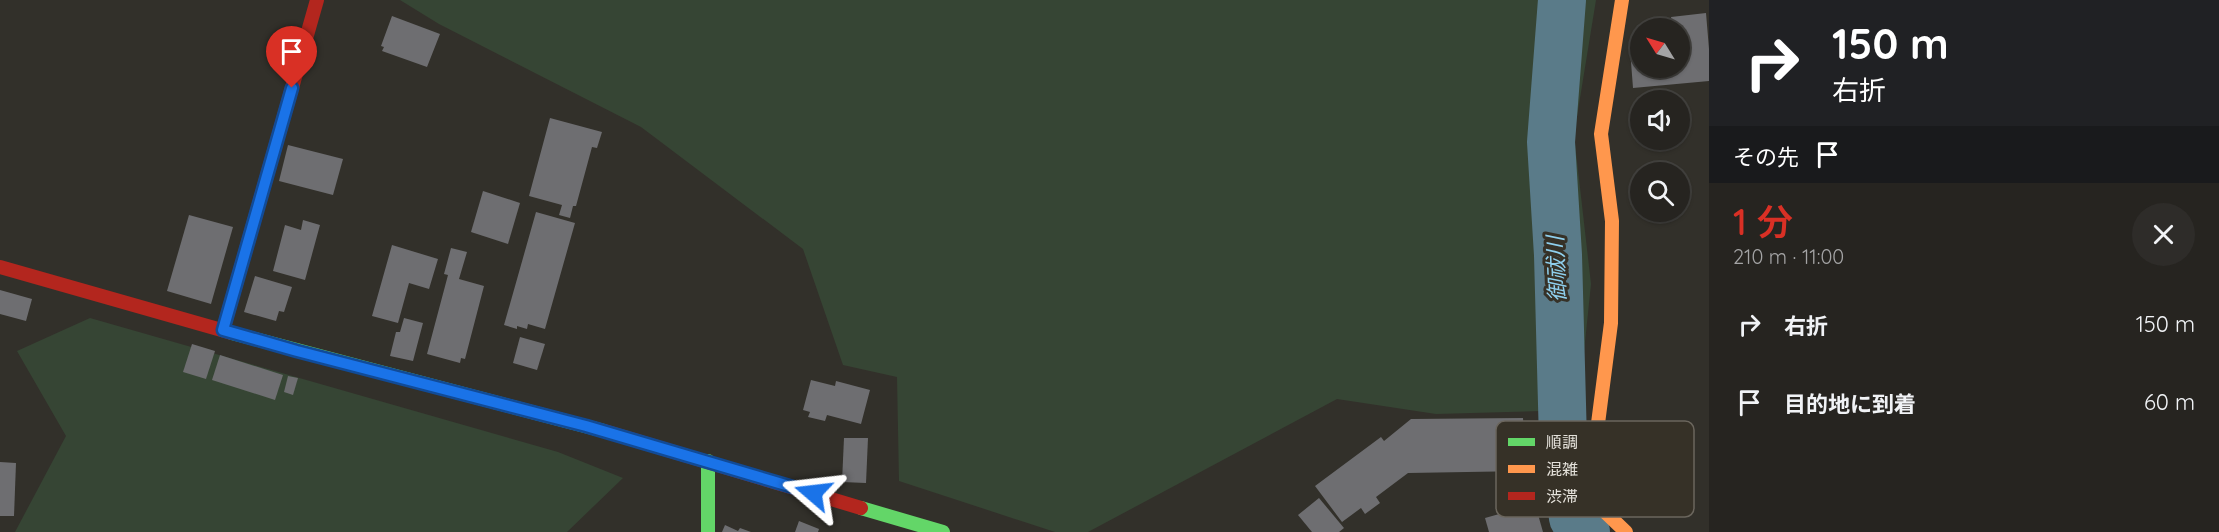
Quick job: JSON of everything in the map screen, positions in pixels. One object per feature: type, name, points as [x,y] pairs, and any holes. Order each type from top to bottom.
[{"type":"street","points":[[223,330],[317,0]]},
{"type":"street","points":[[1598,421],[1611,323],[1612,221],[1602,134],[1622,0]]},
{"type":"street","points":[[0,267],[297,351],[586,426],[943,532]]},
{"type":"street","points":[[708,461],[708,532]]},
{"type":"street","points":[[1610,517],[1626,532]]},
{"type":"green space","points":[[400,0],[1596,0],[1574,135],[1591,284],[1578,410],[1436,414],[1337,399],[1088,532],[1055,532],[899,481],[897,377],[843,365],[803,249],[641,127],[439,24]]},
{"type":"green space","points":[[90,318],[558,452],[623,478],[567,532],[15,532],[66,436],[17,351]]},
{"type":"building","points":[[1706,13],[1709,81],[1633,88],[1632,78],[1690,78],[1690,18],[1671,17]]},
{"type":"building","points":[[392,16],[440,34],[427,67],[382,51],[384,47],[381,46]]},
{"type":"building","points":[[550,118],[602,132],[597,148],[592,147],[576,206],[573,206],[570,218],[559,215],[562,205],[529,196]]},
{"type":"building","points":[[288,145],[343,159],[333,195],[279,181]]},
{"type":"building","points":[[483,191],[520,203],[508,244],[471,232]]},
{"type":"building","points":[[536,212],[575,223],[545,329],[528,324],[527,329],[517,326],[517,329],[504,325]]},
{"type":"building","points":[[189,215],[233,227],[211,304],[167,291]]},
{"type":"building","points":[[303,220],[320,225],[305,280],[273,271],[285,225],[301,230]]},
{"type":"building","points":[[392,245],[438,259],[429,289],[409,283],[398,323],[372,316]]},
{"type":"building","points":[[451,248],[467,252],[459,279],[484,286],[465,359],[461,358],[460,363],[427,354],[448,275],[444,274]]},
{"type":"building","points":[[255,276],[292,287],[284,312],[279,311],[276,321],[244,312]]},
{"type":"building","points":[[0,290],[32,299],[26,321],[0,314]]},
{"type":"building","points":[[404,318],[423,323],[413,361],[390,356],[396,332],[400,332]]},
{"type":"building","points":[[520,337],[545,344],[537,370],[513,363]]},
{"type":"building","points":[[192,344],[215,351],[206,379],[183,372]]},
{"type":"building","points":[[220,355],[283,375],[275,400],[212,380]]},
{"type":"building","points":[[288,376],[298,378],[293,395],[284,392]]},
{"type":"building","points":[[811,380],[835,386],[836,381],[870,390],[861,424],[827,415],[825,421],[808,417],[810,412],[803,410]]},
{"type":"building","points":[[1523,418],[1523,421],[1496,421],[1496,472],[1408,473],[1376,497],[1380,503],[1365,514],[1361,508],[1342,522],[1315,486],[1381,437],[1384,441],[1411,419]]},
{"type":"building","points":[[844,438],[868,438],[866,483],[842,482]]},
{"type":"building","points":[[0,462],[16,463],[14,516],[0,516]]},
{"type":"building","points":[[1319,498],[1344,528],[1339,532],[1312,532],[1298,515]]},
{"type":"building","points":[[1496,515],[1496,517],[1539,517],[1543,532],[1489,532],[1485,518]]},
{"type":"building","points":[[799,521],[819,529],[818,532],[795,532]]},
{"type":"building","points":[[725,525],[738,531],[740,528],[751,532],[722,532]]},
{"type":"waterway","name":"御祓川","points":[[1562,0],[1551,142],[1558,255],[1562,421]]},
{"type":"waterway","name":"御祓川","points":[[1573,517],[1586,532]]},
{"type":"traffic: fast","points":[[232,333],[604,431]]},
{"type":"traffic: fast","points":[[708,461],[708,532]]},
{"type":"traffic: fast","points":[[861,508],[943,532]]},
{"type":"traffic: slow","points":[[1598,421],[1611,323],[1612,221],[1601,134],[1622,0]]},
{"type":"traffic: slow","points":[[1610,517],[1626,532]]},
{"type":"traffic: jam","points":[[223,330],[317,0]]},
{"type":"traffic: jam","points":[[0,267],[232,333]]},
{"type":"traffic: jam","points":[[604,431],[861,508]]},
{"type":"route","points":[[292,88],[223,330],[586,426],[813,493]]}]
